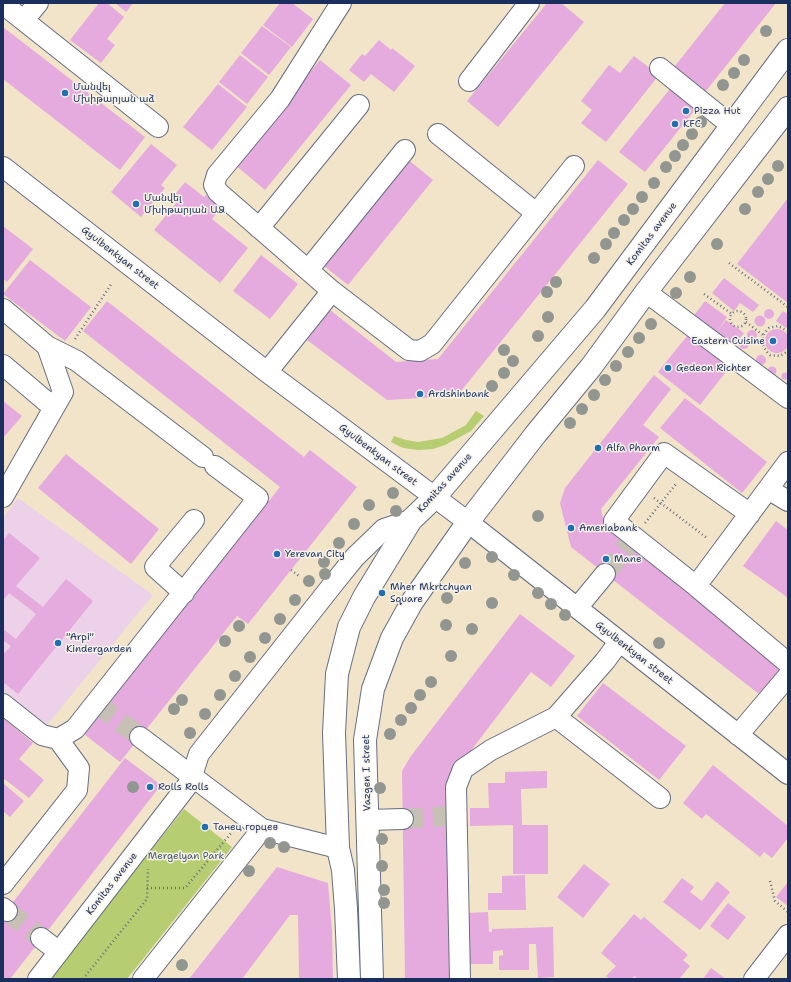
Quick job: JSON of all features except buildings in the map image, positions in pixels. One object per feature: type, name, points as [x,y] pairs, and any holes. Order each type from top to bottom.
[{"type":"main road","name":"Komitas avenue","points":[[411,520],[434,498],[595,309],[788,50]]},
{"type":"main road","points":[[468,522],[591,367],[646,292],[788,108]]},
{"type":"main road","points":[[349,979],[346,910],[338,848],[334,733],[336,674],[349,627],[364,597],[411,520]]},
{"type":"main road","name":"Vazgen I street","points":[[372,979],[365,740],[373,689],[380,666],[392,638],[412,602],[468,522]]},
{"type":"street","points":[[24,20],[38,3]]},
{"type":"street","points":[[341,3],[280,99],[217,175],[214,185],[218,192],[332,291],[409,350],[420,351],[432,344],[574,166]]},
{"type":"street","points":[[469,81],[530,3]]},
{"type":"street","points":[[3,4],[158,127]]},
{"type":"street","points":[[660,68],[732,126]]},
{"type":"street","points":[[260,228],[359,105]]},
{"type":"street","points":[[438,134],[536,213]]},
{"type":"street","points":[[308,270],[405,150]]},
{"type":"street","name":"Gyulbenkyan street","points":[[3,167],[268,372],[468,522],[788,774]]},
{"type":"street","points":[[268,372],[332,291]]},
{"type":"street","points":[[646,292],[788,398]]},
{"type":"street","points":[[3,309],[47,346],[76,361],[258,498],[75,729],[58,739]]},
{"type":"street","points":[[5,492],[58,400],[47,346]]},
{"type":"street","points":[[3,365],[58,400]]},
{"type":"street","points":[[750,514],[664,453],[614,521],[636,534],[788,663]]},
{"type":"street","points":[[696,586],[788,462]]},
{"type":"street","points":[[768,488],[788,501]]},
{"type":"street","points":[[184,593],[154,567],[194,520]]},
{"type":"street","name":"Komitas avenue","points":[[38,979],[190,782],[191,775],[200,754],[356,557],[384,529],[411,520]]},
{"type":"street","points":[[577,608],[605,574]]},
{"type":"street","points":[[460,979],[452,815],[456,787],[463,769],[491,750],[556,717],[605,661],[619,642]]},
{"type":"street","points":[[738,735],[788,676]]},
{"type":"street","points":[[3,704],[42,735],[58,739],[79,768],[78,790],[3,884]]},
{"type":"street","points":[[556,717],[660,798]]},
{"type":"street","points":[[140,737],[262,829],[338,848]]},
{"type":"street","points":[[368,820],[403,818]]},
{"type":"street","points":[[142,979],[262,829]]},
{"type":"street","points":[[754,979],[788,935]]},
{"type":"street","points":[[41,938],[59,952]]},
{"type":"path","points":[[729,263],[788,307]]},
{"type":"path","points":[[79,331],[112,283]]},
{"type":"path","points":[[704,294],[732,314]]},
{"type":"path","points":[[732,314],[741,311],[746,317],[746,322],[764,335]]},
{"type":"path","points":[[732,314],[731,322],[735,326],[740,327],[746,322]]},
{"type":"path","points":[[788,331],[782,327],[769,328],[764,335],[763,347],[770,354],[780,356],[788,351]]},
{"type":"path","points":[[636,534],[687,470]]},
{"type":"path","points":[[639,487],[723,550]]},
{"type":"path","points":[[291,570],[299,576]]},
{"type":"path","points":[[148,888],[185,888],[232,832]]},
{"type":"path","points":[[83,979],[147,899],[148,863]]},
{"type":"path","points":[[770,881],[775,901],[788,912]]},
{"type":"shaded area","name":"\"Arpi\" Kindergarden","points":[[18,498],[153,595],[47,725],[3,690],[3,518]]},
{"type":"green space","points":[[476,411],[484,416],[471,431],[445,445],[433,449],[418,450],[403,448],[391,442],[394,436],[418,442],[442,438],[466,425]]},
{"type":"green space","name":"Mergelyan Park","points":[[184,809],[232,847],[127,979],[49,979]]},
{"type":"tunnel","points":[[605,574],[630,542]]},
{"type":"tunnel","points":[[97,704],[140,737]]},
{"type":"tunnel","points":[[403,819],[448,816]]},
{"type":"tunnel","points":[[7,911],[41,938]]},
{"type":"place","name":"Մանվել Մխիթարյան աձ","points":[[65,93]]},
{"type":"place","name":"Pizza Hut","points":[[686,111]]},
{"type":"place","name":"KFC","points":[[675,124]]},
{"type":"place","name":"Մանվել Մխիթարյան ԱՁ","points":[[136,204]]},
{"type":"place","name":"Eastern Cuisine","points":[[773,341]]},
{"type":"place","name":"Gedeon Richter","points":[[668,368]]},
{"type":"place","name":"Ardshinbank","points":[[420,394]]},
{"type":"place","name":"Alfa Pharm","points":[[598,448]]},
{"type":"place","name":"Ameriabank","points":[[571,528]]},
{"type":"place","name":"Yerevan City","points":[[277,554]]},
{"type":"place","name":"Mane","points":[[606,559]]},
{"type":"place","name":"Mher Mkrtchyan Square","points":[[382,593]]},
{"type":"place","name":"\"Arpi\" Kindergarden","points":[[58,643]]},
{"type":"place","name":"Rolls Rolls","points":[[150,787]]},
{"type":"place","name":"Танец горцев","points":[[205,827]]}]
